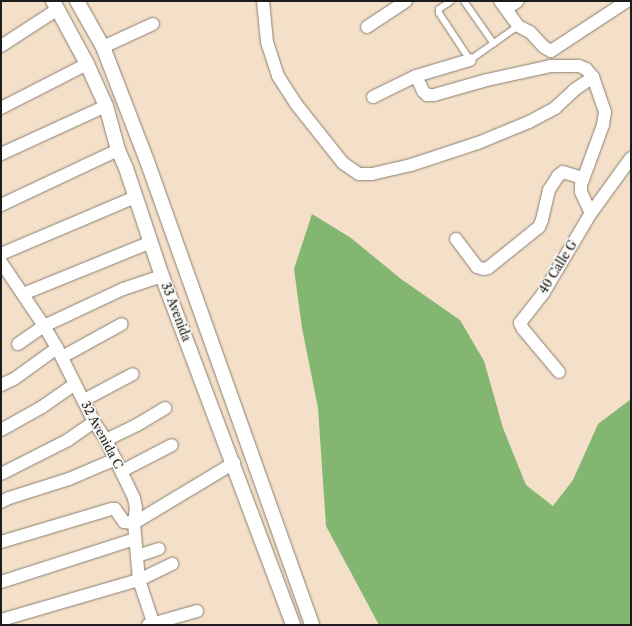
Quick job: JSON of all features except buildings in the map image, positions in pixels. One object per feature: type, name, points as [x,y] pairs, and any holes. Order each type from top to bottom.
[{"type":"street","name":"33 Avenida","points":[[77,1],[103,46],[147,161],[312,625]]},
{"type":"street","points":[[263,1],[267,42],[278,76],[296,104],[343,163],[359,174],[372,174],[411,165],[478,143],[529,122],[555,108],[574,90],[593,77]]},
{"type":"street","points":[[367,27],[406,1]]},
{"type":"street","points":[[518,1],[503,5],[518,26],[530,32],[544,47],[551,51],[627,1]]},
{"type":"street","name":"33 Avenida","points":[[56,5],[87,64],[106,106],[118,150],[126,168],[162,276],[234,463],[293,625]]},
{"type":"street","points":[[1,46],[56,5]]},
{"type":"street","points":[[103,46],[153,24]]},
{"type":"street","points":[[373,97],[416,76],[470,60]]},
{"type":"street","points":[[1,108],[87,64]]},
{"type":"street","points":[[416,76],[423,91],[428,95],[434,95],[487,80],[551,66],[579,66],[586,69],[593,77],[605,112],[605,119],[583,178],[581,192],[591,213]]},
{"type":"street","points":[[1,154],[106,106]]},
{"type":"street","points":[[1,206],[118,150]]},
{"type":"street","name":"40 Calle G","points":[[559,372],[523,329],[520,323],[544,292],[591,213],[631,158]]},
{"type":"street","points":[[126,168],[147,161]]},
{"type":"street","points":[[456,239],[477,266],[484,270],[539,227],[549,190],[558,176],[563,172],[583,178]]},
{"type":"street","points":[[1,254],[135,197]]},
{"type":"street","points":[[23,294],[151,242]]},
{"type":"street","name":"32 Avenida C","points":[[1,262],[44,326],[60,353],[94,422],[116,459],[134,498],[136,508],[134,523],[139,580],[152,624]]},
{"type":"street","points":[[18,344],[44,326],[123,289],[162,276]]},
{"type":"street","points":[[1,385],[60,353],[122,324]]},
{"type":"street","points":[[84,400],[133,374]]},
{"type":"street","points":[[1,430],[42,407],[75,384]]},
{"type":"street","points":[[106,440],[137,425],[165,408]]},
{"type":"street","points":[[1,474],[68,440],[94,422]]},
{"type":"street","points":[[122,471],[172,445]]},
{"type":"street","points":[[1,502],[9,498],[69,479],[116,459]]},
{"type":"street","points":[[1,542],[112,509],[115,509],[124,522],[134,523],[234,463]]},
{"type":"street","points":[[1,582],[135,539]]},
{"type":"street","points":[[137,556],[159,549]]},
{"type":"street","points":[[1,620],[139,580],[172,564]]},
{"type":"street","points":[[152,624],[197,610]]},
{"type":"lane","points":[[451,1],[439,9],[439,14],[470,60],[518,26]]},
{"type":"lane","points":[[464,1],[494,44]]},
{"type":"green space","points":[[312,214],[351,238],[401,279],[460,320],[484,361],[503,428],[526,485],[553,506],[573,480],[598,424],[631,399],[631,625],[379,625],[326,526],[318,408],[302,328],[294,269]]}]
